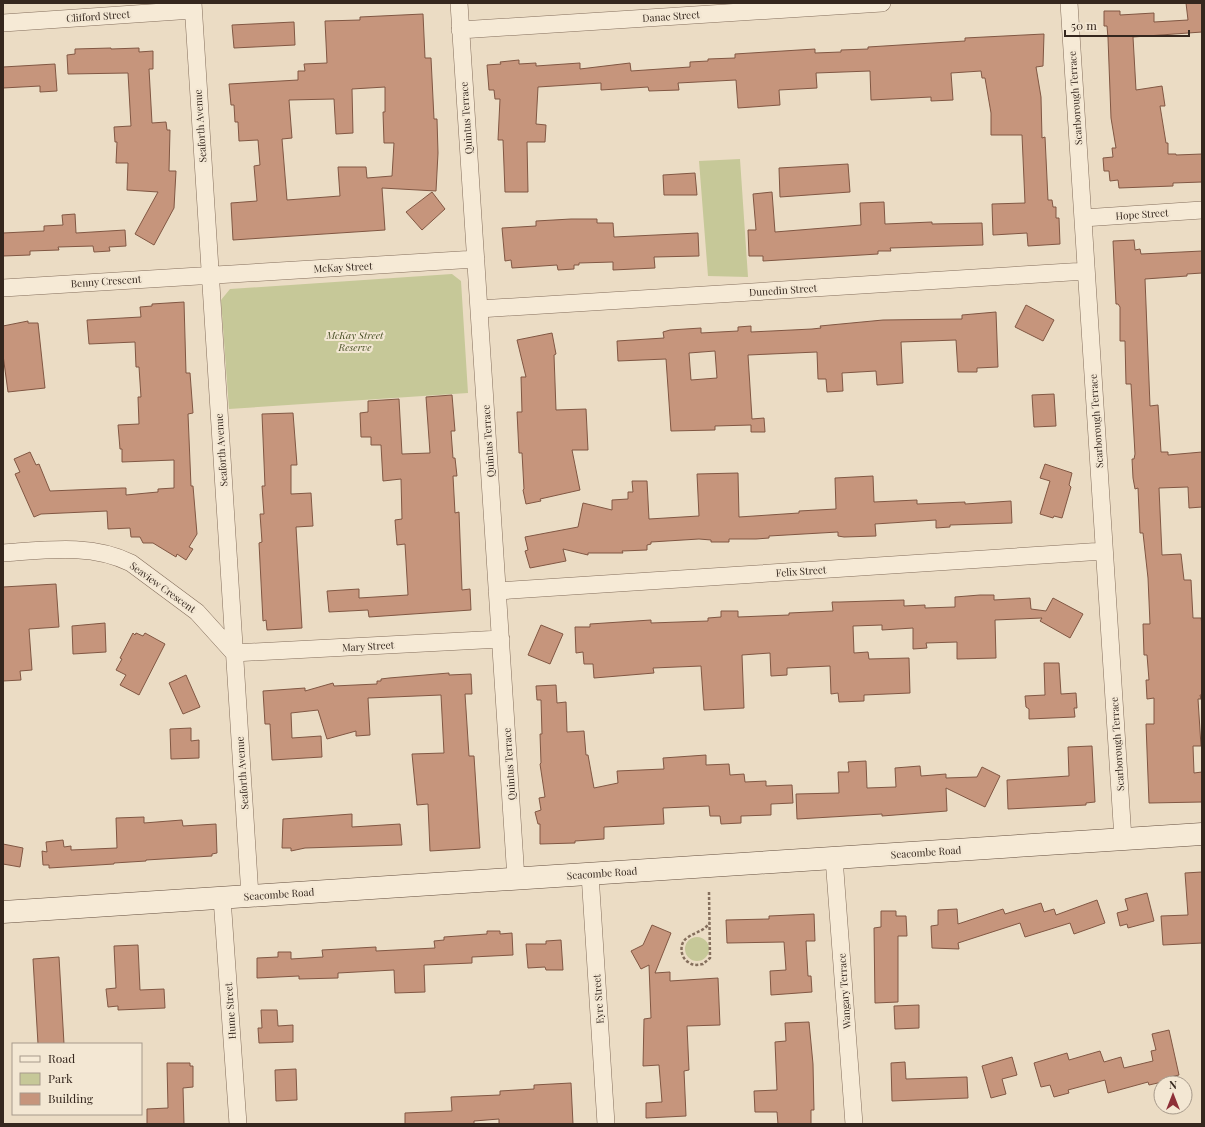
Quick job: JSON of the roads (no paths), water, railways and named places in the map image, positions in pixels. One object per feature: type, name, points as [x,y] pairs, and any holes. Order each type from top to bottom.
[{"type":"main road","name":"Seacombe Road","points":[[3,912],[1202,834]]},
{"type":"street","name":"Quintus Terrace","points":[[459,3],[516,879]]},
{"type":"street","name":"Danae Street","points":[[460,30],[882,3]]},
{"type":"street","name":"Scarborough Terrace","points":[[1069,3],[1123,839]]},
{"type":"street","name":"Clifford Street","points":[[3,23],[193,6]]},
{"type":"street","name":"Seaforth Avenue","points":[[193,6],[250,896]]},
{"type":"street","name":"Hope Street","points":[[1083,218],[1202,210]]},
{"type":"street","name":"McKay Street","points":[[210,275],[476,259]]},
{"type":"street","name":"Dunedin Street","points":[[479,309],[1086,271]]},
{"type":"street","name":"Benny Crescent","points":[[3,288],[210,275]]},
{"type":"street","name":"Seaview Crescent","points":[[3,552],[62,549],[118,557],[131,563],[197,612],[234,653]]},
{"type":"street","name":"Felix Street","points":[[497,591],[1104,551]]},
{"type":"street","name":"Mary Street","points":[[234,653],[501,640]]},
{"type":"street","name":"Wangary Terrace","points":[[834,858],[854,1124]]},
{"type":"street","name":"Eyre Street","points":[[590,874],[606,1124]]},
{"type":"street","name":"Hume Street","points":[[222,898],[238,1124]]},
{"type":"park label","name":"McKay Street Reserve","points":[[355,340]]}]
